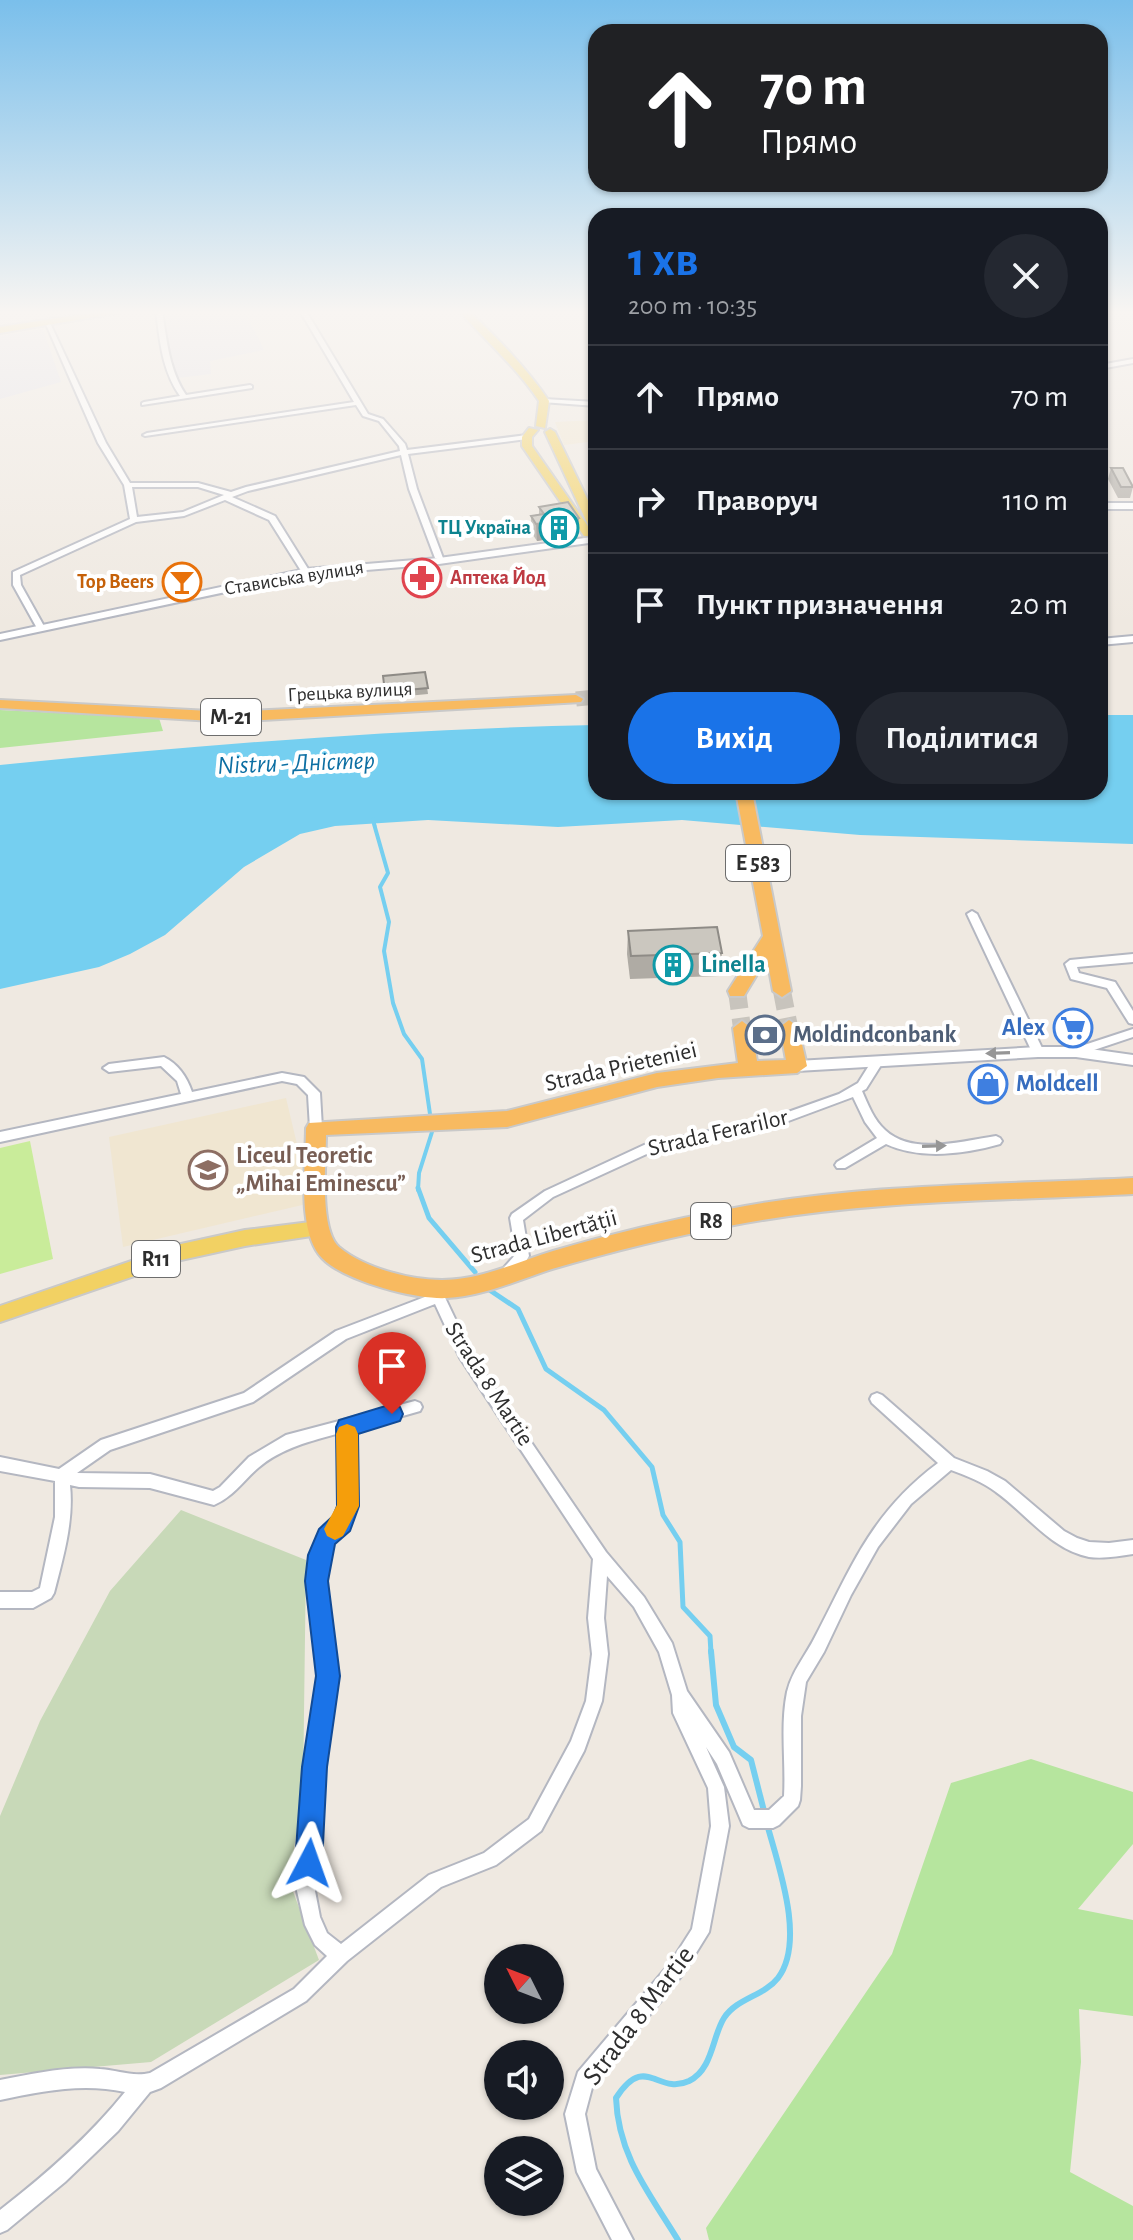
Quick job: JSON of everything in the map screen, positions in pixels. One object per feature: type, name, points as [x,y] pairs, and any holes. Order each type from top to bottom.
[{"type":"highway","name":"Грецька вулиця","points":[[0,704],[229,717],[576,699]]},
{"type":"highway","name":"E 583","points":[[746,800],[782,991]]},
{"type":"highway","points":[[737,991],[772,935]]},
{"type":"highway","points":[[789,1027],[797,1066]]},
{"type":"highway","points":[[742,1028],[748,1068]]},
{"type":"highway","name":"Strada Prieteniei","points":[[316,1128],[521,1117],[657,1080],[748,1068],[797,1066]]},
{"type":"highway","points":[[316,1128],[318,1229]]},
{"type":"highway","name":"Strada Libertății","points":[[318,1229],[323,1244],[332,1254],[435,1294],[661,1233],[759,1212],[887,1196],[1019,1194],[1133,1186]]},
{"type":"main road","points":[[541,416],[538,431],[527,446],[588,530]]},
{"type":"main road","points":[[538,431],[588,527]]},
{"type":"main road","points":[[1108,506],[1133,506]]},
{"type":"main road","name":"Стависька вулиця","points":[[0,635],[306,571],[439,558],[588,538]]},
{"type":"main road","name":"Стависька вулиця","points":[[306,571],[439,561],[588,538]]},
{"type":"main road","points":[[1108,641],[1133,639]]},
{"type":"main road","name":"R11","points":[[0,1314],[181,1252],[245,1238],[318,1229]]},
{"type":"street","points":[[89,416],[128,485],[134,520]]},
{"type":"street","points":[[147,435],[275,416]]},
{"type":"street","points":[[367,416],[381,420],[402,446],[439,558]]},
{"type":"street","points":[[40,626],[17,585],[16,574],[134,520],[184,514],[230,496],[402,453],[538,431]]},
{"type":"street","points":[[128,485],[198,485],[230,496],[272,518],[306,571]]},
{"type":"street","points":[[972,914],[1038,1052]]},
{"type":"street","points":[[1133,958],[1070,964],[1075,976],[1111,985],[1133,1020]]},
{"type":"street","name":"Strada Prieteniei","points":[[797,1066],[1076,1052],[1133,1033]]},
{"type":"street","points":[[1076,1052],[1133,1060]]},
{"type":"street","points":[[109,1068],[164,1061],[182,1079],[187,1096]]},
{"type":"street","points":[[877,1062],[856,1091],[872,1123],[886,1138],[912,1147],[932,1148],[996,1141]]},
{"type":"street","points":[[0,1137],[247,1082],[286,1078],[307,1085],[314,1093],[316,1128]]},
{"type":"street","name":"Strada Ferarilor","points":[[504,1275],[523,1256],[516,1218],[549,1194],[648,1148],[775,1121],[856,1091]]},
{"type":"street","points":[[841,1165],[886,1138]]},
{"type":"street","points":[[61,1476],[106,1445],[248,1398],[341,1335],[435,1294]]},
{"type":"street","name":"Strada 8 Martie","points":[[435,1294],[465,1354],[601,1557],[639,1602],[666,1649],[680,1695],[681,1713],[716,1787],[720,1826],[700,1932],[677,1968],[585,2079],[575,2114],[587,2172],[623,2240]]},
{"type":"street","points":[[877,1399],[949,1463],[998,1485],[1056,1536],[1074,1547],[1096,1552],[1133,1547]]},
{"type":"street","points":[[0,1464],[79,1480],[150,1481],[214,1498],[225,1492],[254,1462],[291,1440],[415,1407]]},
{"type":"street","points":[[341,1955],[321,1939],[311,1919],[306,1891],[315,1767],[328,1676],[317,1581],[323,1546],[327,1537],[342,1523],[348,1506],[347,1427]]},
{"type":"street","name":"Strada 8 Martie","points":[[680,1695],[723,1758],[749,1819],[765,1820],[792,1800],[796,1687],[868,1546],[893,1511],[949,1463]]},
{"type":"street","points":[[0,1600],[33,1600],[46,1593],[63,1505],[65,1488],[61,1476]]},
{"type":"street","points":[[0,2223],[73,2164],[113,2125],[143,2085],[300,1995],[341,1955],[435,1881],[490,1859],[535,1825],[578,1745],[594,1701],[600,1654],[596,1618],[601,1557]]},
{"type":"street","points":[[0,2090],[62,2079],[102,2078],[143,2085]]},
{"type":"shaded area","points":[[588,420],[588,442],[564,445],[555,422]]},
{"type":"shaded area","name":"Liceul Teoretic „Mihai Eminescu”","points":[[286,1098],[311,1203],[123,1247],[109,1137]]},
{"type":"green space","points":[[0,710],[159,718],[163,731],[0,748]]},
{"type":"green space","points":[[30,1141],[53,1259],[0,1274],[0,1148]]},
{"type":"green space","points":[[181,1510],[306,1560],[303,1790],[289,1881],[319,1960],[151,2062],[0,2075],[0,1816],[40,1721],[110,1591]]},
{"type":"green space","points":[[1031,1759],[1133,1792],[1133,1844],[1078,1909],[1133,1920],[1133,2016],[1079,2009],[1081,2062],[1070,2172],[1133,2206],[1133,2240],[709,2240],[706,2228],[892,1954],[951,1783]]},
{"type":"water","name":"Nistru - Дністер","points":[[1108,715],[1133,715],[1133,844],[860,835],[682,820],[558,827],[428,820],[335,826],[300,834],[244,867],[165,935],[130,954],[99,967],[0,989],[0,765],[297,739],[588,725],[588,800],[1108,800]]},
{"type":"building","points":[[1111,468],[1123,468],[1133,487],[1121,487]]},
{"type":"building","points":[[568,502],[579,518],[536,524],[531,516],[544,514],[539,507]]},
{"type":"building","points":[[425,672],[428,688],[385,692],[383,676]]},
{"type":"building","points":[[717,927],[722,953],[631,956],[628,931]]},
{"type":"building","points":[[776,1021],[779,1036],[758,1037],[755,1022]]},
{"type":"waterway","points":[[373,819],[375,826]]},
{"type":"waterway","points":[[374,824],[388,873],[380,887],[389,922],[384,951],[393,1003],[404,1034],[422,1059],[430,1114]]},
{"type":"waterway","points":[[418,1188],[419,1173],[432,1132]]},
{"type":"waterway","points":[[418,1188],[429,1218],[475,1272]]},
{"type":"waterway","points":[[488,1289],[518,1309],[546,1369],[604,1410],[652,1467],[663,1515],[680,1542],[683,1607],[710,1636],[711,1653]]},
{"type":"waterway","points":[[711,1651],[716,1705],[734,1747],[751,1760],[765,1815]]},
{"type":"waterway","points":[[678,2240],[629,2156],[618,2119],[616,2098],[636,2078],[644,2076],[678,2084],[697,2076],[729,2011],[778,1978],[786,1962],[790,1924],[783,1881],[767,1824]]},
{"type":"tunnel","points":[[576,699],[588,698]]},
{"type":"tunnel","points":[[737,991],[742,1028]]},
{"type":"tunnel","points":[[782,991],[789,1027]]},
{"type":"slow traffic","points":[[335,1529],[342,1523],[348,1506],[347,1434]]},
{"type":"place","name":"ТЦ Україна","points":[[559,528]]},
{"type":"place","name":"Аптека Йод","points":[[422,578]]},
{"type":"place","name":"Top Beers","points":[[182,582]]},
{"type":"place","name":"Linella","points":[[673,965]]},
{"type":"place","name":"Alex","points":[[1073,1028]]},
{"type":"place","name":"Moldindconbank","points":[[765,1035]]},
{"type":"place","name":"Moldcell","points":[[988,1084]]},
{"type":"place","name":"Liceul Teoretic „Mihai Eminescu”","points":[[208,1170]]},
{"type":"route","points":[[309,1863],[315,1767],[328,1676],[317,1581],[319,1555],[327,1537],[342,1523],[348,1506],[347,1427],[392,1414]]}]
